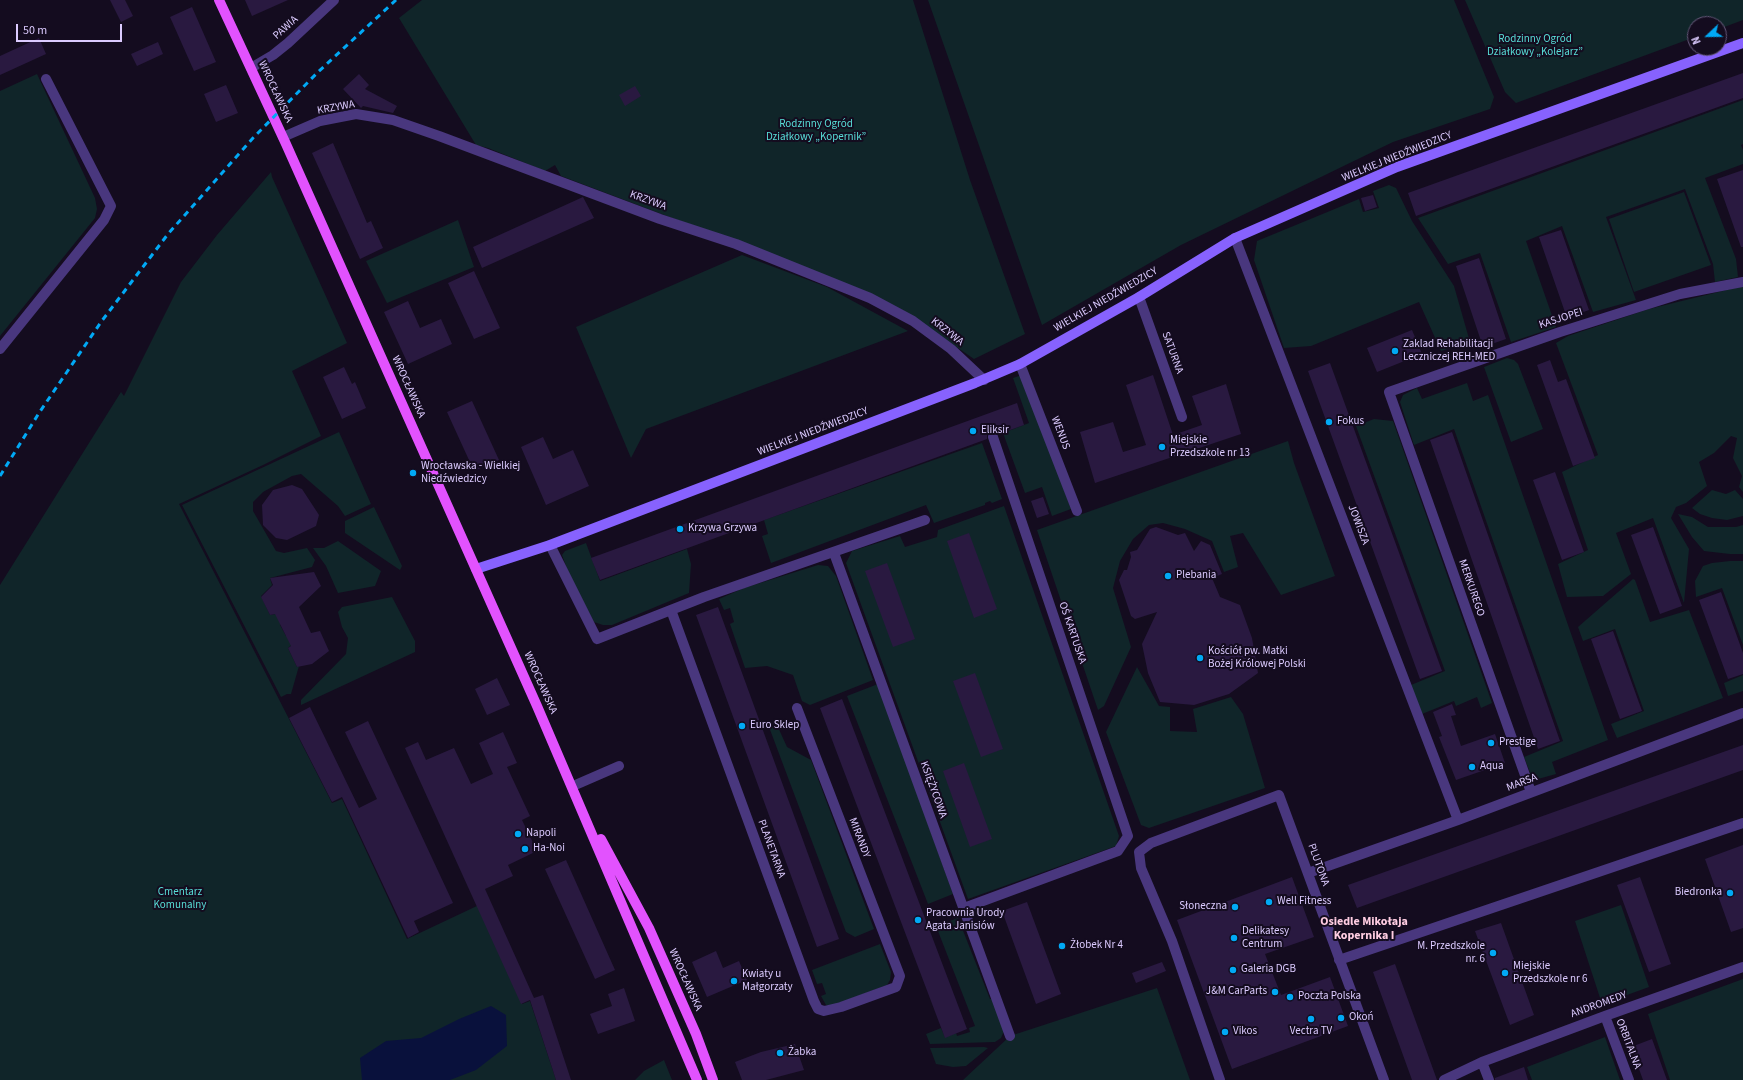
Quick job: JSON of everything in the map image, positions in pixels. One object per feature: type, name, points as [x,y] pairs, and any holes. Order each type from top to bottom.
[{"type":"main road","name":"WROCŁAWSKA","points":[[219,0],[283,137],[573,786],[697,1080]]},
{"type":"main road","name":"WROCŁAWSKA","points":[[573,786],[649,928],[696,1034],[713,1080]]},
{"type":"street","name":"PAWIA","points":[[251,68],[273,55],[288,43],[334,0]]},
{"type":"street","name":"WIELKIEJ NIEDŹWIEDZICY","points":[[476,569],[550,544],[984,380],[1020,364],[1139,297],[1235,238],[1398,168],[1743,43]]},
{"type":"street","points":[[0,349],[104,220],[110,206],[46,79]]},
{"type":"street","name":"KRZYWA","points":[[283,137],[320,121],[356,114],[393,120],[660,219],[736,244],[870,298],[913,321],[926,330],[951,348],[984,380]]},
{"type":"street","name":"JOWISZA","points":[[1235,238],[1458,820]]},
{"type":"street","name":"KASJOPEI","points":[[1389,392],[1560,332],[1680,294],[1743,282]]},
{"type":"street","name":"SATURNA","points":[[1139,297],[1182,417]]},
{"type":"street","name":"WENUS","points":[[1020,364],[1077,511]]},
{"type":"street","name":"MERKUREGO","points":[[1389,392],[1531,792]]},
{"type":"street","name":"OŚ KARTUSKA","points":[[964,908],[1118,851],[1128,836],[992,437]]},
{"type":"street","points":[[550,544],[597,639],[704,597],[834,553],[925,520]]},
{"type":"street","name":"KSIĘŻYCOWA","points":[[834,553],[1010,1036]]},
{"type":"street","name":"PLANETARNA","points":[[671,610],[721,743],[804,975],[818,1008],[824,1011],[841,1007],[896,987],[900,976]]},
{"type":"street","name":"MIRANDY","points":[[797,708],[900,976]]},
{"type":"street","name":"MARSA","points":[[1308,873],[1458,820],[1743,713]]},
{"type":"street","points":[[573,786],[619,766]]},
{"type":"street","name":"PLUTONA","points":[[1220,1080],[1172,941],[1141,868],[1139,852],[1151,843],[1279,794],[1384,1080]]},
{"type":"street","points":[[1339,960],[1743,822]]},
{"type":"street","name":"ANDROMEDY","points":[[1444,1080],[1482,1062],[1743,966]]},
{"type":"street","name":"ORBITALNA","points":[[1605,1016],[1629,1080]]},
{"type":"street","points":[[1482,1062],[1489,1080]]},
{"type":"green space","name":"Rodzinny Ogród Działkowy „Kopernik”","points":[[422,0],[913,0],[970,180],[1025,334],[974,359],[904,311],[860,289],[561,176],[555,165],[545,171],[488,148],[476,145],[399,18]]},
{"type":"green space","points":[[928,0],[1454,0],[1494,97],[1490,109],[1393,142],[1181,245],[1042,325]]},
{"type":"green space","name":"Rodzinny Ogród Działkowy „Kolejarz”","points":[[1465,0],[1743,0],[1743,20],[1727,26],[1727,16],[1687,16],[1687,40],[1516,103],[1505,92]]},
{"type":"green space","points":[[37,74],[95,198],[97,209],[95,218],[0,336],[0,91]]},
{"type":"green space","points":[[1743,100],[1743,144],[1741,145],[1743,150],[1743,164],[1705,178],[1736,259],[1738,277],[1715,282],[1713,264],[1685,189],[1606,217],[1636,300],[1593,312],[1562,226],[1526,241],[1556,327],[1511,342],[1480,253],[1448,264],[1418,218]]},
{"type":"green space","name":"Cmentarz Komunalny","points":[[271,172],[347,343],[292,371],[321,436],[179,504],[332,803],[342,799],[407,939],[479,905],[522,1004],[530,1001],[556,1080],[0,1080],[0,585],[121,392],[124,396],[181,282],[217,235]]},
{"type":"green space","points":[[1389,185],[1396,188],[1412,221],[1454,286],[1470,342],[1441,351],[1419,302],[1311,346],[1284,348],[1254,260],[1257,241],[1359,199],[1363,212],[1379,208],[1373,191]]},
{"type":"green space","points":[[1684,192],[1711,265],[1634,292],[1609,219]]},
{"type":"green space","points":[[458,220],[474,267],[387,303],[366,261]]},
{"type":"green space","points":[[742,255],[827,287],[908,331],[646,429],[631,458],[576,327]]},
{"type":"green space","points":[[1743,286],[1743,492],[1739,487],[1742,476],[1733,458],[1737,438],[1731,436],[1714,453],[1699,462],[1707,486],[1686,503],[1676,507],[1671,518],[1689,549],[1684,603],[1653,518],[1616,533],[1631,574],[1603,596],[1567,597],[1558,564],[1588,550],[1562,472],[1598,455],[1556,343],[1568,336],[1649,309]]},
{"type":"green space","points":[[1507,358],[1514,360],[1518,364],[1543,429],[1511,442],[1484,367]]},
{"type":"green space","points":[[1022,375],[1071,509],[1052,516],[1042,487],[1025,493],[1003,433],[1029,423],[1013,378]]},
{"type":"green space","points":[[1467,383],[1473,401],[1488,395],[1608,740],[1552,762],[1556,774],[1538,779],[1531,775],[1524,757],[1563,741],[1454,429],[1414,445],[1400,402],[1403,395],[1417,388],[1422,399]]},
{"type":"green space","points":[[1374,419],[1393,421],[1492,703],[1481,708],[1477,697],[1456,706],[1454,701],[1422,714],[1411,685],[1445,671],[1356,426]]},
{"type":"green space","points":[[339,432],[371,504],[345,516],[338,506],[301,474],[292,476],[263,492],[253,502],[253,511],[276,551],[284,553],[307,548],[315,560],[312,567],[270,578],[272,585],[261,596],[270,615],[286,612],[288,617],[280,625],[286,636],[295,634],[297,640],[288,648],[297,667],[299,666],[291,694],[281,697],[182,505]]},
{"type":"green space","points":[[1288,441],[1294,463],[1335,576],[1281,595],[1243,533],[1230,536],[1238,567],[1224,572],[1212,541],[1185,529],[1163,523],[1149,525],[1133,539],[1120,561],[1113,588],[1131,647],[1104,706],[1098,710],[1037,530]]},
{"type":"green space","points":[[982,443],[1002,499],[992,503],[990,501],[985,503],[985,505],[934,523],[926,505],[771,563],[762,536],[768,534],[764,520]]},
{"type":"green space","points":[[1712,490],[1726,494],[1735,490],[1743,499],[1743,516],[1727,520],[1712,518],[1700,514],[1692,508]]},
{"type":"green space","points":[[1004,506],[1119,836],[1116,846],[968,899],[846,563],[852,551],[900,536],[905,547],[937,537],[938,530]]},
{"type":"green space","points":[[374,507],[402,566],[400,570],[345,533],[345,521]]},
{"type":"green space","points":[[1678,514],[1692,517],[1708,527],[1736,527],[1743,525],[1743,554],[1704,551],[1692,537]]},
{"type":"green space","points":[[338,541],[381,571],[375,586],[338,593],[326,566],[313,548],[324,548]]},
{"type":"green space","points":[[586,543],[600,581],[687,549],[691,564],[689,593],[612,625],[603,625],[594,622],[570,577],[562,555],[565,551]]},
{"type":"green space","points":[[1743,561],[1743,645],[1722,588],[1696,597],[1695,581],[1703,566],[1712,563]]},
{"type":"green space","points":[[818,565],[828,566],[836,576],[873,680],[810,705],[802,701],[793,675],[767,666],[745,668],[730,624],[734,622],[730,608],[724,610],[719,599],[744,588]]},
{"type":"green space","points":[[1633,579],[1635,580],[1650,622],[1689,610],[1723,698],[1617,738],[1611,724],[1644,711],[1615,629],[1583,641],[1578,627]]},
{"type":"green space","points":[[392,597],[415,641],[415,652],[301,705],[301,700],[346,654],[348,638],[342,627],[338,612],[342,607]]},
{"type":"green space","points":[[1137,667],[1159,706],[1170,707],[1170,731],[1197,732],[1193,709],[1231,697],[1243,714],[1265,788],[1149,828],[1141,825],[1106,732]]},
{"type":"green space","points":[[1743,675],[1743,691],[1728,696],[1724,683]]},
{"type":"green space","points":[[878,684],[953,894],[928,904],[847,696]]},
{"type":"green space","points":[[777,725],[787,747],[811,760],[874,929],[855,937],[846,932],[769,727]]},
{"type":"green space","points":[[1621,905],[1649,987],[1602,1004],[1575,921]]},
{"type":"green space","points":[[958,918],[990,999],[993,998],[1004,1031],[1001,1038],[995,1042],[930,1044],[926,1034],[941,1028],[945,1037],[956,1033],[957,1036],[970,1032],[969,1028],[975,1026],[936,926]]},
{"type":"green space","points":[[880,944],[891,972],[890,980],[887,985],[832,1006],[826,1005],[821,996],[826,994],[822,983],[817,984],[812,970]]},
{"type":"green space","points":[[1743,979],[1743,1080],[1670,1080],[1648,1014]]},
{"type":"green space","points":[[1157,988],[1190,1080],[963,1080],[1010,1036]]},
{"type":"green space","points":[[1605,1037],[1620,1080],[1532,1080],[1527,1067]]},
{"type":"green space","points":[[930,1048],[988,1048],[966,1066],[953,1067],[936,1064]]},
{"type":"green space","points":[[664,1060],[672,1080],[635,1080],[644,1071]]},
{"type":"shaded area","points":[[491,1006],[506,1015],[507,1046],[476,1070],[450,1080],[362,1080],[360,1058],[386,1041],[421,1038],[459,1019]]},
{"type":"building","points":[[110,0],[125,0],[133,16],[121,22]]},
{"type":"building","points":[[245,0],[288,0],[252,16]]},
{"type":"building","points":[[192,7],[216,62],[194,71],[170,17]]},
{"type":"building","points":[[39,38],[46,54],[0,75],[0,56]]},
{"type":"building","points":[[158,42],[163,54],[137,66],[131,54]]},
{"type":"building","points":[[1743,73],[1743,98],[1416,216],[1408,193]]},
{"type":"building","points":[[359,74],[369,85],[365,89],[397,106],[393,113],[363,106],[361,108],[343,89]]},
{"type":"building","points":[[226,85],[238,113],[216,122],[204,94]]},
{"type":"building","points":[[635,86],[641,96],[625,106],[619,95]]},
{"type":"building","points":[[333,143],[367,223],[371,221],[383,248],[360,259],[312,153]]},
{"type":"building","points":[[1743,170],[1743,247],[1741,247],[1717,179]]},
{"type":"building","points":[[1373,195],[1377,207],[1365,211],[1361,198]]},
{"type":"building","points":[[583,197],[594,218],[482,268],[473,247]]},
{"type":"building","points":[[1561,230],[1589,310],[1567,318],[1539,237]]},
{"type":"building","points":[[1479,258],[1506,339],[1483,347],[1456,266]]},
{"type":"building","points":[[474,271],[500,328],[474,339],[448,283]]},
{"type":"building","points":[[408,301],[420,328],[441,319],[452,344],[408,364],[384,312]]},
{"type":"building","name":"Zaklad Rehabilitacji Leczniczej REH-MED","points":[[1412,330],[1422,354],[1377,372],[1367,348]]},
{"type":"building","points":[[1550,360],[1558,382],[1566,379],[1595,458],[1573,466],[1537,365]]},
{"type":"building","points":[[1330,363],[1442,671],[1420,679],[1308,371]]},
{"type":"building","points":[[344,367],[352,384],[355,382],[366,408],[342,419],[323,377]]},
{"type":"building","points":[[1153,375],[1173,435],[1202,425],[1192,396],[1226,384],[1241,434],[1095,483],[1080,432],[1113,422],[1123,452],[1146,445],[1126,385]]},
{"type":"building","points":[[472,401],[499,460],[474,471],[447,412]]},
{"type":"building","points":[[1017,403],[1024,425],[999,434],[995,431],[991,431],[987,435],[987,439],[600,580],[591,558]]},
{"type":"building","points":[[1452,432],[1560,741],[1538,749],[1430,440]]},
{"type":"building","points":[[543,437],[553,459],[573,450],[589,486],[546,505],[521,447]]},
{"type":"building","points":[[1555,472],[1584,552],[1562,560],[1533,480]]},
{"type":"building","points":[[292,485],[302,489],[319,515],[316,526],[287,540],[276,538],[263,525],[262,505],[273,490]]},
{"type":"building","points":[[1043,497],[1049,514],[1037,518],[1031,501]]},
{"type":"building","name":"Kościół pw. Matki Bożej Królowej Polski","points":[[1156,527],[1178,535],[1185,533],[1194,551],[1201,541],[1210,545],[1222,574],[1212,578],[1220,597],[1240,605],[1252,638],[1258,673],[1229,694],[1194,705],[1160,702],[1148,673],[1142,644],[1157,612],[1135,619],[1131,616],[1119,580],[1124,570],[1127,570],[1131,557],[1130,552],[1137,550],[1150,529]]},
{"type":"building","points":[[1653,527],[1682,606],[1660,614],[1631,535]]},
{"type":"building","points":[[969,533],[997,609],[974,618],[947,541]]},
{"type":"building","points":[[887,563],[915,639],[893,647],[865,571]]},
{"type":"building","points":[[314,572],[321,586],[299,607],[311,633],[320,631],[329,651],[312,664],[297,667],[288,648],[291,646],[275,614],[270,615],[261,597],[273,585],[270,578]]},
{"type":"building","points":[[1721,592],[1743,653],[1743,674],[1728,679],[1699,600]]},
{"type":"building","points":[[718,607],[839,939],[817,947],[696,615]]},
{"type":"building","points":[[1613,631],[1642,711],[1620,719],[1591,639]]},
{"type":"building","points":[[975,673],[1003,749],[981,757],[953,681]]},
{"type":"building","points":[[497,678],[510,705],[487,715],[475,689]]},
{"type":"building","points":[[842,699],[967,1029],[945,1038],[820,708]]},
{"type":"building","points":[[1452,704],[1456,715],[1451,716],[1461,746],[1495,734],[1505,763],[1456,780],[1439,737],[1442,736],[1433,712]]},
{"type":"building","points":[[310,707],[359,808],[377,799],[345,732],[368,721],[453,903],[414,921],[419,932],[408,938],[342,797],[332,802],[289,718]]},
{"type":"building","points":[[503,732],[517,763],[507,767],[530,816],[522,820],[537,851],[508,865],[513,876],[485,889],[534,998],[543,995],[571,1080],[556,1080],[530,1000],[521,1004],[405,748],[418,742],[426,760],[454,748],[471,784],[493,774],[479,743]]},
{"type":"building","points":[[1743,745],[1743,770],[1357,908],[1348,885]]},
{"type":"building","points":[[964,763],[992,839],[970,847],[943,771]]},
{"type":"building","name":"Biedronka","points":[[1743,845],[1743,928],[1731,932],[1705,859]]},
{"type":"building","points":[[566,860],[615,970],[595,979],[545,869]]},
{"type":"building","name":"Galeria DGB","points":[[1292,877],[1314,937],[1265,954],[1281,995],[1330,977],[1348,1026],[1232,1069],[1177,920]]},
{"type":"building","points":[[1640,877],[1671,964],[1649,972],[1617,885]]},
{"type":"building","points":[[1027,902],[1061,994],[1036,1004],[1002,911]]},
{"type":"building","name":"Miejskie Przedszkole nr 6","points":[[1501,923],[1534,1015],[1510,1025],[1475,931]]},
{"type":"building","points":[[716,951],[723,968],[739,961],[747,980],[707,997],[692,962]]},
{"type":"building","points":[[1162,962],[1166,971],[1136,983],[1132,973]]},
{"type":"building","points":[[1395,964],[1437,1080],[1412,1080],[1373,972]]},
{"type":"building","points":[[624,988],[635,1021],[598,1034],[590,1014],[612,1006],[608,994]]},
{"type":"building","points":[[1652,1039],[1667,1080],[1643,1080],[1631,1047]]},
{"type":"building","points":[[795,1044],[804,1070],[766,1080],[742,1080],[735,1062],[761,1052]]},
{"type":"building","points":[[1524,1067],[1528,1080],[1495,1080],[1495,1078]]},
{"type":"railway","points":[[0,476],[39,413],[101,322],[168,234],[253,138],[318,72],[396,0]]},
{"type":"place","name":"Zaklad Rehabilitacji Leczniczej REH-MED","points":[[1395,351]]},
{"type":"place","name":"Fokus","points":[[1329,422]]},
{"type":"place","name":"Eliksir","points":[[973,431]]},
{"type":"place","name":"Miejskie Przedszkole nr 13","points":[[1162,447]]},
{"type":"place","name":"Wrocławska - Wielkiej Niedźwiedzicy","points":[[413,473]]},
{"type":"place","name":"Krzywa Grzywa","points":[[680,529]]},
{"type":"place","name":"Plebania","points":[[1168,576]]},
{"type":"place","name":"Kościół pw. Matki Bożej Królowej Polski","points":[[1200,658]]},
{"type":"place","name":"Euro Sklep","points":[[742,726]]},
{"type":"place","name":"Prestige","points":[[1491,743]]},
{"type":"place","name":"Aqua","points":[[1472,767]]},
{"type":"place","name":"Napoli","points":[[518,834]]},
{"type":"place","name":"Ha-Noi","points":[[525,849]]},
{"type":"place","name":"Biedronka","points":[[1730,893]]},
{"type":"place","name":"Well Fitness","points":[[1269,902]]},
{"type":"place","name":"Słoneczna","points":[[1235,907]]},
{"type":"place","name":"Pracownia Urody Agata Janisiów","points":[[918,920]]},
{"type":"place","name":"Delikatesy Centrum","points":[[1234,938]]},
{"type":"place","name":"Żłobek Nr 4","points":[[1062,946]]},
{"type":"place","name":"M. Przedszkole nr. 6","points":[[1493,953]]},
{"type":"place","name":"Galeria DGB","points":[[1233,970]]},
{"type":"place","name":"Miejskie Przedszkole nr 6","points":[[1505,973]]},
{"type":"place","name":"Kwiaty u Małgorzaty","points":[[734,981]]},
{"type":"place","name":"J&M CarParts","points":[[1275,992]]},
{"type":"place","name":"Poczta Polska","points":[[1290,997]]},
{"type":"place","name":"Okoń","points":[[1341,1018]]},
{"type":"place","name":"Vectra TV","points":[[1311,1019]]},
{"type":"place","name":"Vikos","points":[[1225,1032]]},
{"type":"place","name":"Żabka","points":[[780,1053]]},
{"type":"district","name":"Osiedle Mikołaja Kopernika I","points":[[1364,929]]}]
